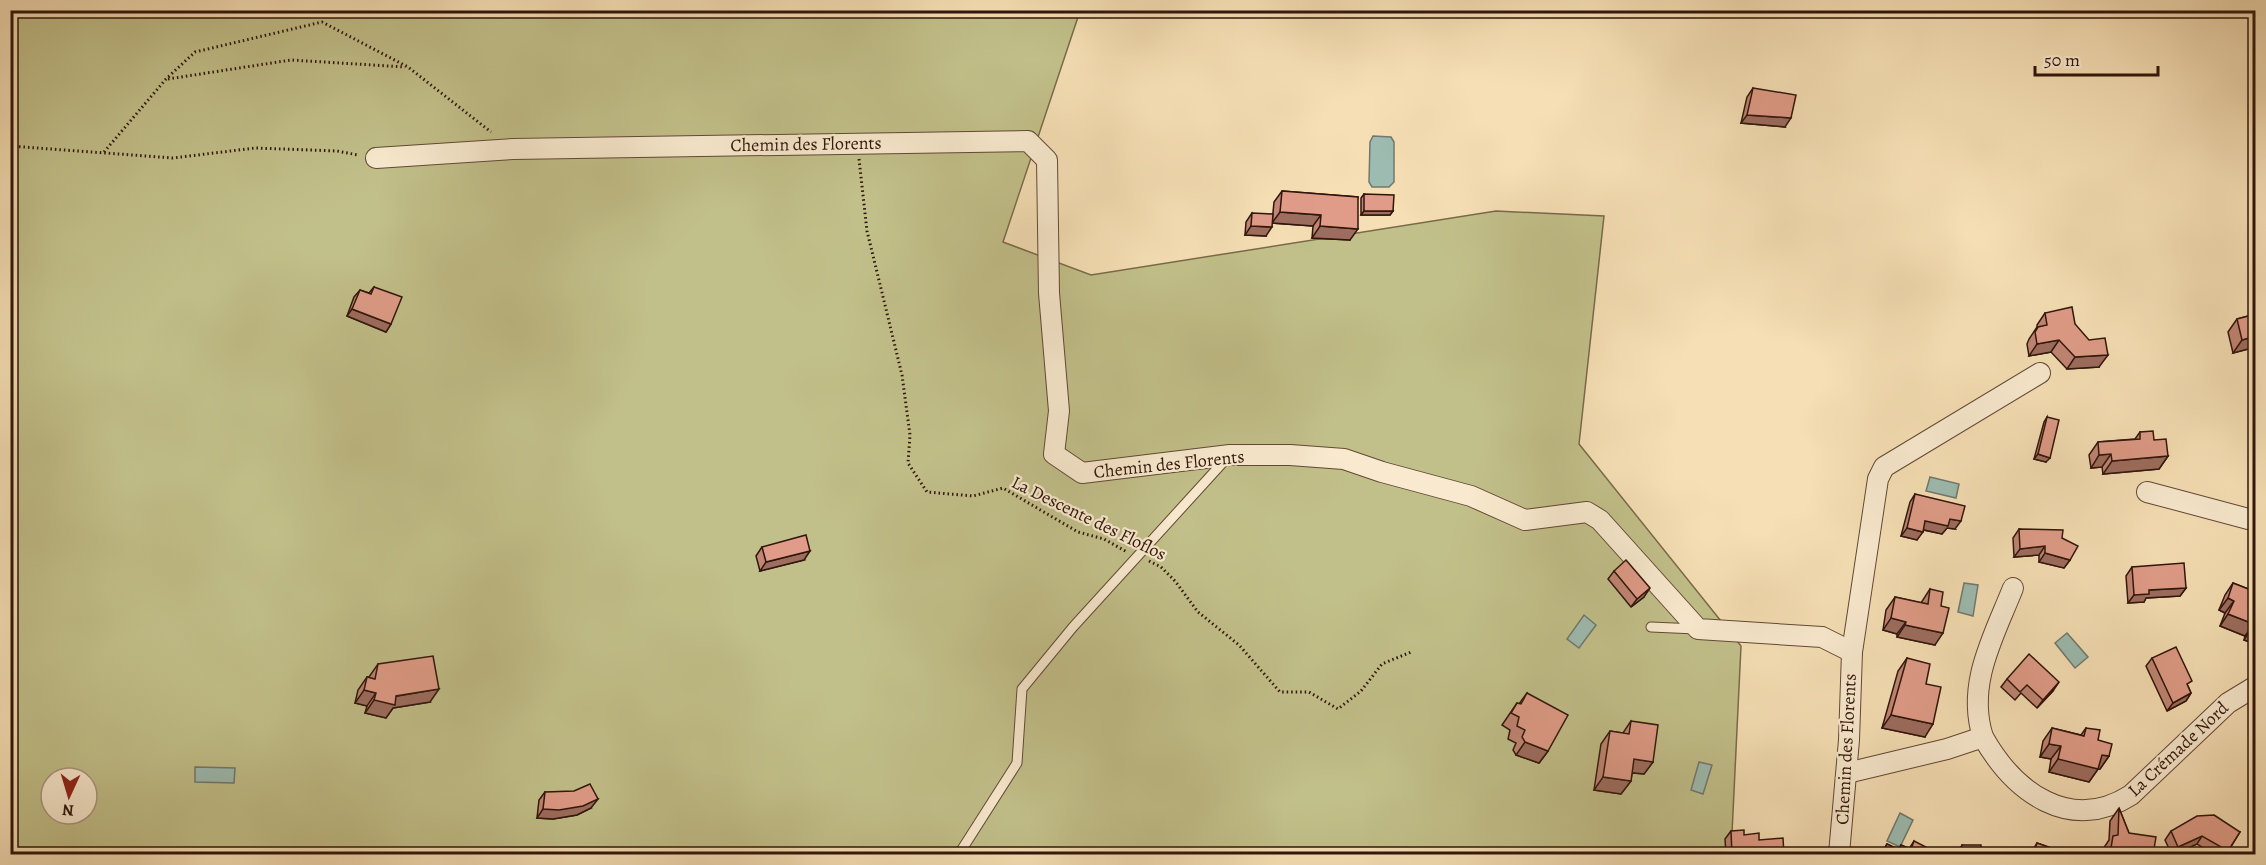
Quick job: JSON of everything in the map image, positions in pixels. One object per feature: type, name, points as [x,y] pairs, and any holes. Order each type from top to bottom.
[{"type":"street","name":"Chemin des Florents","points":[[376,158],[513,148],[1028,141],[1047,160],[1049,293],[1059,411],[1054,454],[1082,473],[1230,455],[1290,454],[1344,459],[1382,472],[1471,496],[1525,520],[1587,512],[1600,520],[1698,629],[1822,637],[1833,640],[1852,652],[1847,773],[1839,855]]},
{"type":"street","points":[[1852,652],[1878,479],[1884,467],[2040,373]]},
{"type":"street","points":[[2147,492],[2256,521]]},
{"type":"street","points":[[1847,773],[1947,749],[1983,737],[1978,721],[1978,684],[1984,659],[2013,588]]},
{"type":"street","name":"La Crémade Nord","points":[[1983,737],[1997,761],[2033,795],[2072,810],[2100,809],[2117,804],[2131,795],[2228,703],[2256,686]]},
{"type":"lane","points":[[959,855],[1017,764],[1022,689],[1138,555],[1230,455]]},
{"type":"lane","points":[[1651,627],[1698,629]]},
{"type":"path","points":[[104,152],[166,79],[195,52],[322,22],[408,67],[513,148]]},
{"type":"path","points":[[166,79],[291,60],[408,67]]},
{"type":"path","name":"La Descente des Floflos","points":[[857,143],[867,231],[902,375],[910,435],[908,463],[927,492],[973,496],[1004,488],[1078,531],[1104,539],[1119,549],[1138,555],[1161,567],[1175,581],[1198,612],[1239,645],[1281,692],[1309,692],[1338,709],[1361,691],[1382,664],[1412,652]]},
{"type":"path","points":[[10,146],[173,158],[255,148],[337,151],[376,158]]},
{"type":"shaded area","points":[[10,11],[1080,11],[1003,242],[1091,275],[1496,211],[1604,216],[1579,444],[1741,646],[1731,854],[11,854]]},
{"type":"water","points":[[1373,136],[1391,137],[1394,142],[1394,182],[1389,187],[1372,187],[1369,182],[1370,142]]},
{"type":"water","points":[[1930,477],[1959,484],[1956,498],[1926,491]]},
{"type":"water","points":[[1964,583],[1978,585],[1973,616],[1958,612]]},
{"type":"water","points":[[1584,615],[1596,625],[1579,648],[1567,639]]},
{"type":"water","points":[[2067,633],[2088,657],[2075,668],[2055,643]]},
{"type":"water","points":[[1699,762],[1712,765],[1703,794],[1691,790]]},
{"type":"water","points":[[195,767],[235,768],[234,783],[195,782]]},
{"type":"water","points":[[1900,813],[1913,820],[1900,847],[1887,841]]},
{"type":"building","points":[[1753,88],[1796,95],[1791,118],[1747,115]]},
{"type":"building","points":[[1282,191],[1358,197],[1358,229],[1320,226],[1321,215],[1280,212]]},
{"type":"building","points":[[1364,194],[1394,195],[1393,211],[1364,211]]},
{"type":"building","points":[[1252,213],[1273,214],[1272,227],[1251,226]]},
{"type":"building","points":[[374,287],[402,297],[391,324],[352,309],[360,290],[371,294]]},
{"type":"building","points":[[2072,307],[2075,324],[2089,340],[2105,338],[2108,355],[2075,357],[2059,340],[2037,344],[2035,332],[2038,327],[2047,325],[2045,313]]},
{"type":"building","points":[[2256,314],[2256,336],[2242,340],[2237,319]]},
{"type":"building","points":[[2047,417],[2059,420],[2050,458],[2038,454]]},
{"type":"building","points":[[2153,431],[2154,440],[2166,439],[2168,456],[2112,461],[2111,454],[2099,455],[2098,442],[2140,439],[2140,432]]},
{"type":"building","points":[[1915,494],[1965,506],[1961,521],[1950,519],[1948,526],[1925,521],[1923,532],[1907,528]]},
{"type":"building","points":[[2019,529],[2063,530],[2062,538],[2078,546],[2070,560],[2045,553],[2045,546],[2020,549]]},
{"type":"building","points":[[806,535],[810,551],[766,562],[762,547]]},
{"type":"building","points":[[1626,560],[1650,588],[1637,599],[1614,571]]},
{"type":"building","points":[[2184,563],[2186,588],[2149,590],[2149,594],[2134,595],[2132,567]]},
{"type":"building","points":[[2233,583],[2256,592],[2256,629],[2252,627],[2254,624],[2228,614],[2234,601],[2228,598]]},
{"type":"building","points":[[1930,589],[1943,592],[1941,606],[1949,608],[1943,633],[1905,625],[1906,622],[1891,618],[1895,597],[1928,604]]},
{"type":"building","points":[[2176,647],[2192,681],[2187,684],[2191,693],[2173,703],[2152,658]]},
{"type":"building","points":[[2029,654],[2059,682],[2043,700],[2027,685],[2020,692],[2007,679]]},
{"type":"building","points":[[433,656],[439,689],[396,696],[395,705],[374,700],[376,693],[364,690],[367,677],[375,679],[378,664]]},
{"type":"building","points":[[1907,658],[1930,664],[1926,684],[1941,687],[1933,724],[1891,715]]},
{"type":"building","points":[[1527,693],[1568,715],[1548,751],[1525,742],[1522,737],[1525,730],[1517,726],[1519,717],[1511,713],[1517,703],[1521,704]]},
{"type":"building","points":[[1631,721],[1658,725],[1653,762],[1634,759],[1631,781],[1603,777],[1610,731],[1629,734]]},
{"type":"building","points":[[2052,728],[2084,736],[2086,728],[2100,730],[2098,740],[2112,744],[2109,756],[2102,755],[2098,769],[2058,759],[2061,746],[2049,744]]},
{"type":"building","points":[[590,784],[598,799],[583,806],[559,810],[543,809],[545,792],[574,791]]},
{"type":"building","points":[[2119,808],[2129,833],[2156,837],[2153,855],[2111,848],[2113,836],[2118,835]]},
{"type":"building","points":[[2214,815],[2240,832],[2228,851],[2202,836],[2178,847],[2171,831],[2197,816]]},
{"type":"building","points":[[1744,830],[1744,835],[1759,833],[1759,840],[1783,838],[1784,855],[1732,855],[1731,831]]},
{"type":"building","points":[[1914,841],[1926,847],[1922,855],[1882,855],[1887,844],[1899,850],[1901,845],[1911,849]]},
{"type":"building","points":[[2037,843],[2071,855],[2033,855]]},
{"type":"building","points":[[1962,845],[1981,845],[1981,850],[1989,850],[1989,855],[1961,855]]}]
